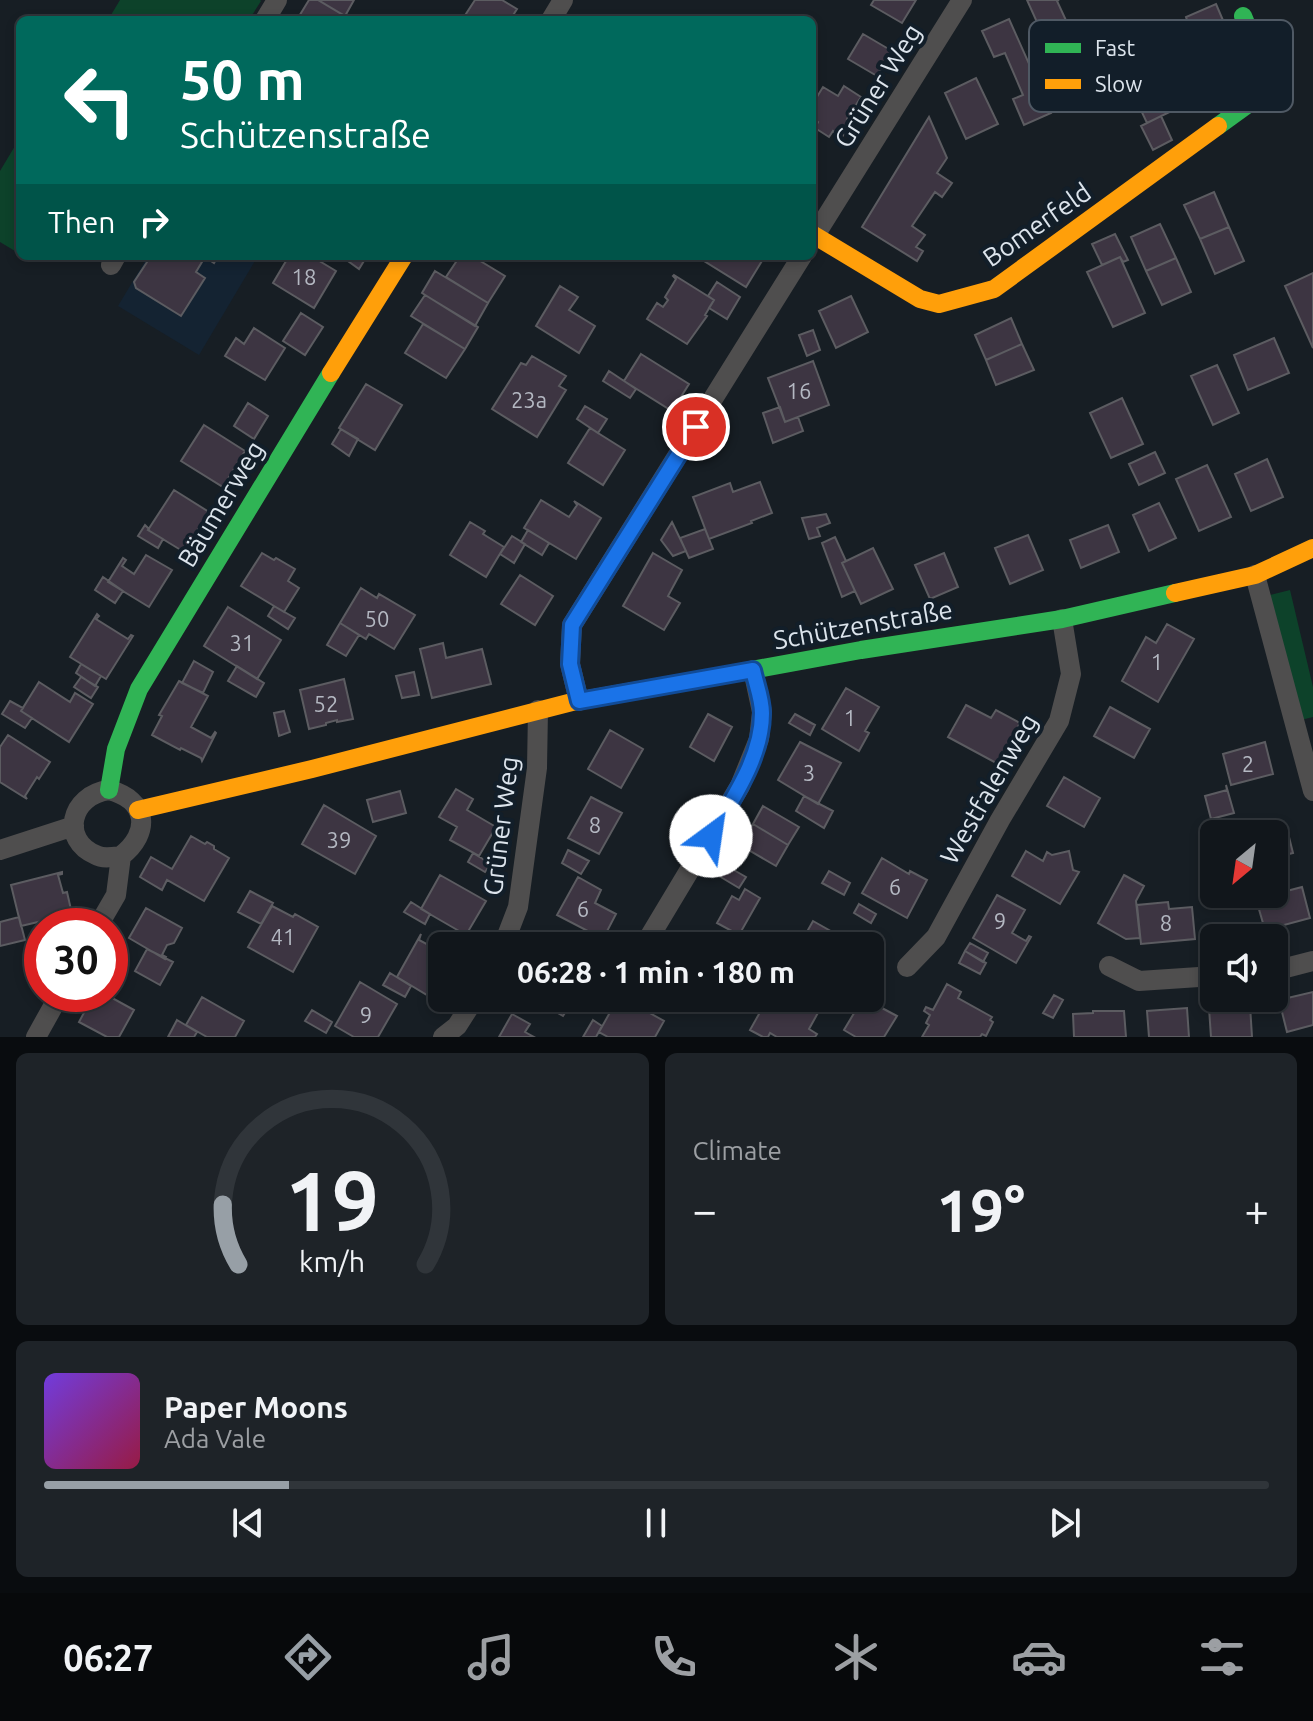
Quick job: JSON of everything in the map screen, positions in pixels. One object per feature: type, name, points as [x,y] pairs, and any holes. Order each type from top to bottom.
[{"type":"street","name":"Grüner Weg","points":[[816,232],[962,0]]},
{"type":"street","name":"Bomerfeld","points":[[1243,16],[1245,20]]},
{"type":"street","name":"Bomerfeld","points":[[816,239],[920,299],[939,304],[994,289],[1238,112]]},
{"type":"street","name":"Bäumerweg","points":[[109,790],[116,749],[139,689],[401,260]]},
{"type":"street","points":[[579,701],[570,664],[572,625],[800,260]]},
{"type":"street","name":"Schützenstraße","points":[[138,810],[579,701],[861,650],[1062,619],[1255,575],[1313,548]]},
{"type":"street","points":[[1255,575],[1313,791]]},
{"type":"street","name":"Westfalenweg","points":[[907,967],[936,937],[1059,721],[1071,674],[1062,619]]},
{"type":"street","points":[[652,932],[740,786],[755,751],[762,712],[753,670]]},
{"type":"street","name":"Grüner Weg","points":[[508,932],[518,907],[537,768],[538,710]]},
{"type":"street","points":[[98,791],[122,793],[132,800],[138,810],[141,832],[136,843],[121,856],[102,857],[85,849],[78,840],[74,826],[77,810],[87,797],[98,791]]},
{"type":"street","points":[[0,850],[74,826]]},
{"type":"street","points":[[108,908],[116,895],[121,856]]},
{"type":"street","points":[[1288,967],[1313,961]]},
{"type":"street","points":[[1109,966],[1139,981],[1200,977]]},
{"type":"street","points":[[36,1037],[50,1012]]},
{"type":"street","points":[[443,1037],[457,1026],[466,1012]]},
{"type":"shaded area","points":[[146,260],[256,260],[199,355],[118,306]]},
{"type":"green space","points":[[120,0],[261,1],[252,16],[110,16]]},
{"type":"green space","points":[[16,144],[16,252],[0,242],[0,171]]},
{"type":"green space","points":[[1290,590],[1313,687],[1313,717],[1297,721],[1270,595]]},
{"type":"building","points":[[309,0],[318,0],[345,16],[299,16]]},
{"type":"building","points":[[318,0],[354,0],[345,16]]},
{"type":"building","points":[[475,0],[502,0],[517,9],[513,16],[465,16]]},
{"type":"building","points":[[874,0],[916,0],[902,23],[871,5]]},
{"type":"building","points":[[1027,0],[1059,0],[1066,20],[1036,20]]},
{"type":"building","points":[[1216,4],[1223,20],[1187,20],[1186,17]]},
{"type":"building","points":[[1009,19],[1029,64],[1029,112],[1051,113],[1024,125],[1013,99],[1023,95],[1005,53],[994,57],[982,31]]},
{"type":"building","points":[[863,34],[892,51],[877,76],[848,59]]},
{"type":"building","points":[[976,78],[998,124],[966,139],[945,93]]},
{"type":"building","points":[[844,86],[861,97],[847,119],[851,122],[842,137],[833,131],[829,137],[816,129],[816,98],[823,87],[838,96]]},
{"type":"building","points":[[1142,112],[1170,112],[1147,123]]},
{"type":"building","points":[[1161,116],[1172,140],[1153,150],[1141,126]]},
{"type":"building","points":[[929,117],[947,158],[937,173],[952,183],[942,197],[935,192],[912,226],[925,235],[916,247],[923,251],[917,261],[862,227]]},
{"type":"building","points":[[1214,192],[1229,227],[1200,239],[1184,205]]},
{"type":"building","points":[[1160,224],[1176,258],[1146,271],[1131,237]]},
{"type":"building","points":[[1229,227],[1244,261],[1215,274],[1200,239]]},
{"type":"building","points":[[1115,234],[1128,260],[1123,262],[1120,257],[1102,265],[1092,244]]},
{"type":"building","points":[[1120,257],[1145,313],[1113,327],[1087,272]]},
{"type":"building","points":[[1176,258],[1191,292],[1162,305],[1146,271]]},
{"type":"building","points":[[148,260],[203,260],[196,272],[205,278],[181,316],[136,288],[134,282]]},
{"type":"building","points":[[287,260],[318,260],[336,271],[314,308],[273,283]]},
{"type":"building","points":[[347,260],[365,260],[359,269]]},
{"type":"building","points":[[457,260],[479,260],[505,276],[488,303],[446,277]]},
{"type":"building","points":[[702,260],[763,260],[746,287]]},
{"type":"building","points":[[435,271],[488,303],[475,326],[422,293]]},
{"type":"building","points":[[1313,273],[1313,348],[1285,286]]},
{"type":"building","points":[[674,275],[714,300],[707,316],[687,344],[647,319],[657,303],[663,307],[668,300],[665,297],[676,279]]},
{"type":"building","points":[[717,282],[740,297],[727,319],[709,308],[714,300],[708,296]]},
{"type":"building","points":[[560,286],[578,297],[569,310],[595,326],[579,353],[536,326]]},
{"type":"building","points":[[425,295],[478,327],[465,349],[411,316]]},
{"type":"building","points":[[851,296],[868,332],[836,348],[819,311]]},
{"type":"building","points":[[301,313],[323,327],[305,355],[283,341]]},
{"type":"building","points":[[1011,318],[1022,344],[986,360],[975,335]]},
{"type":"building","points":[[423,324],[465,349],[446,378],[405,353]]},
{"type":"building","points":[[254,328],[285,348],[265,380],[225,356],[236,338],[244,344]]},
{"type":"building","points":[[813,330],[820,350],[807,356],[799,335]]},
{"type":"building","points":[[1274,338],[1289,373],[1248,390],[1234,355]]},
{"type":"building","points":[[1022,344],[1034,370],[996,385],[986,360]]},
{"type":"building","points":[[641,354],[689,384],[672,411],[624,381]]},
{"type":"building","points":[[532,356],[566,376],[559,386],[566,390],[537,437],[492,409],[521,363],[526,365]]},
{"type":"building","points":[[813,361],[829,405],[785,422],[768,378]]},
{"type":"building","points":[[1217,365],[1239,413],[1213,425],[1191,376]]},
{"type":"building","points":[[609,371],[636,389],[630,398],[603,381]]},
{"type":"building","points":[[366,384],[402,405],[375,450],[339,428]]},
{"type":"building","points":[[1122,398],[1143,444],[1111,458],[1090,413]]},
{"type":"building","points":[[248,403],[268,416],[254,439],[234,426]]},
{"type":"building","points":[[585,406],[607,419],[598,433],[577,419]]},
{"type":"building","points":[[780,407],[785,422],[798,417],[803,431],[773,443],[763,413]]},
{"type":"building","points":[[204,425],[245,451],[223,487],[181,461]]},
{"type":"building","points":[[590,428],[625,450],[603,485],[568,463]]},
{"type":"building","points":[[341,429],[358,439],[349,456],[332,444]]},
{"type":"building","points":[[1155,452],[1165,473],[1139,485],[1129,464]]},
{"type":"building","points":[[1267,459],[1283,497],[1251,511],[1235,474]]},
{"type":"building","points":[[1207,465],[1231,517],[1199,531],[1176,479]]},
{"type":"building","points":[[760,482],[772,513],[709,539],[693,497],[730,483],[733,492]]},
{"type":"building","points":[[174,490],[209,512],[184,552],[148,530]]},
{"type":"building","points":[[541,500],[569,517],[577,505],[574,501],[601,518],[576,559],[524,528]]},
{"type":"building","points":[[1159,503],[1176,538],[1149,551],[1133,515]]},
{"type":"building","points":[[826,514],[830,523],[817,528],[820,536],[809,539],[802,518]]},
{"type":"building","points":[[470,522],[504,547],[486,577],[450,555]]},
{"type":"building","points":[[672,522],[686,551],[673,556],[661,540]]},
{"type":"building","points":[[145,525],[163,539],[158,548],[138,536]]},
{"type":"building","points":[[1108,525],[1119,552],[1081,568],[1070,540]]},
{"type":"building","points":[[705,529],[713,549],[689,558],[680,538]]},
{"type":"building","points":[[528,530],[549,543],[542,555],[521,542]]},
{"type":"building","points":[[1028,535],[1043,570],[1010,584],[995,548]]},
{"type":"building","points":[[512,536],[525,544],[514,563],[500,554]]},
{"type":"building","points":[[835,537],[846,561],[842,563],[855,591],[842,597],[822,543]]},
{"type":"building","points":[[873,548],[893,589],[861,604],[842,563]]},
{"type":"building","points":[[262,553],[295,569],[288,581],[299,588],[284,612],[241,586]]},
{"type":"building","points":[[653,553],[682,570],[668,596],[680,603],[664,630],[623,606]]},
{"type":"building","points":[[944,553],[958,587],[930,599],[915,565]]},
{"type":"building","points":[[146,555],[172,570],[149,607],[108,582],[123,558],[126,560],[122,566],[134,574]]},
{"type":"building","points":[[520,575],[553,596],[535,625],[501,604]]},
{"type":"building","points":[[103,577],[123,591],[115,603],[95,590]]},
{"type":"building","points":[[361,588],[377,598],[379,594],[415,615],[394,649],[369,634],[366,639],[340,623]]},
{"type":"building","points":[[274,606],[295,618],[288,629],[268,616]]},
{"type":"building","points":[[228,607],[281,640],[257,679],[204,646]]},
{"type":"building","points":[[97,614],[96,619],[128,639],[133,636],[106,679],[70,657]]},
{"type":"building","points":[[340,623],[359,635],[346,656],[327,645]]},
{"type":"building","points":[[1167,624],[1194,639],[1158,702],[1122,681],[1146,637],[1156,643]]},
{"type":"building","points":[[443,643],[446,658],[482,649],[491,684],[432,698],[420,649]]},
{"type":"building","points":[[194,661],[213,672],[203,693],[182,683]]},
{"type":"building","points":[[81,664],[101,676],[95,686],[76,673]]},
{"type":"building","points":[[237,666],[264,683],[256,697],[228,681]]},
{"type":"building","points":[[414,672],[419,695],[402,698],[396,676]]},
{"type":"building","points":[[81,677],[98,687],[91,698],[74,687]]},
{"type":"building","points":[[344,679],[353,719],[337,720],[309,729],[300,690]]},
{"type":"building","points":[[179,681],[208,696],[191,727],[211,738],[216,733],[202,761],[152,735],[162,716],[159,715]]},
{"type":"building","points":[[39,682],[70,702],[75,693],[93,704],[69,742],[21,711]]},
{"type":"building","points":[[846,688],[879,707],[865,731],[869,733],[859,751],[822,729]]},
{"type":"building","points":[[10,701],[23,708],[21,711],[32,718],[25,728],[2,714]]},
{"type":"building","points":[[966,705],[991,718],[996,710],[1020,723],[998,764],[948,737]]},
{"type":"building","points":[[1110,707],[1150,729],[1134,758],[1094,736]]},
{"type":"building","points":[[284,711],[290,732],[279,736],[274,713]]},
{"type":"building","points":[[708,714],[732,727],[714,761],[690,747]]},
{"type":"building","points":[[795,714],[815,725],[810,735],[789,723]]},
{"type":"building","points":[[610,730],[643,749],[621,788],[588,769]]},
{"type":"building","points":[[8,735],[50,762],[25,796],[27,799],[0,782],[0,747]]},
{"type":"building","points":[[800,742],[841,763],[818,804],[778,780]]},
{"type":"building","points":[[1265,742],[1273,774],[1231,785],[1223,754]]},
{"type":"building","points":[[1064,777],[1100,798],[1084,827],[1047,806]]},
{"type":"building","points":[[1226,785],[1234,813],[1211,819],[1205,796],[1227,790]]},
{"type":"building","points":[[456,789],[473,799],[467,810],[496,827],[479,856],[450,840],[457,827],[439,817]]},
{"type":"building","points":[[400,791],[406,813],[373,822],[367,800]]},
{"type":"building","points":[[804,796],[833,811],[824,828],[796,811]]},
{"type":"building","points":[[591,797],[622,813],[599,854],[568,838]]},
{"type":"building","points":[[324,805],[376,836],[355,874],[302,844]]},
{"type":"building","points":[[763,806],[799,827],[788,845],[753,824]]},
{"type":"building","points":[[753,824],[788,845],[776,866],[740,845]]},
{"type":"building","points":[[1288,833],[1293,853],[1288,854]]},
{"type":"building","points":[[191,836],[214,846],[229,858],[204,901],[167,880],[162,890],[140,877],[151,857],[172,869]]},
{"type":"building","points":[[568,850],[589,861],[581,874],[562,863]]},
{"type":"building","points":[[1026,851],[1043,861],[1047,852],[1052,855],[1069,851],[1073,870],[1079,872],[1060,904],[1012,876]]},
{"type":"building","points":[[473,853],[491,864],[485,872],[468,862]]},
{"type":"building","points":[[882,858],[909,874],[910,871],[927,880],[907,918],[862,893]]},
{"type":"building","points":[[725,865],[746,877],[739,888],[719,876]]},
{"type":"building","points":[[829,871],[850,883],[844,895],[822,883]]},
{"type":"building","points":[[62,872],[58,875],[71,908],[24,908],[24,925],[21,926],[11,885]]},
{"type":"building","points":[[440,875],[486,901],[468,932],[461,932],[421,909]]},
{"type":"building","points":[[1124,875],[1144,886],[1136,901],[1140,938],[1126,939],[1098,923]]},
{"type":"building","points":[[578,877],[601,890],[595,903],[616,914],[607,932],[590,932],[557,915]]},
{"type":"building","points":[[1302,887],[1310,918],[1288,924],[1263,924],[1259,908],[1288,908],[1288,891]]},
{"type":"building","points":[[745,889],[760,898],[741,932],[734,932],[717,923],[732,896],[739,900]]},
{"type":"building","points":[[250,891],[273,903],[261,924],[238,912]]},
{"type":"building","points":[[997,895],[1025,910],[1012,933],[1026,941],[1031,937],[1016,963],[973,938]]},
{"type":"building","points":[[411,902],[430,914],[425,924],[404,912]]},
{"type":"building","points":[[1168,902],[1169,909],[1192,907],[1195,939],[1141,944],[1137,905]]},
{"type":"building","points":[[859,904],[876,914],[871,923],[854,913]]},
{"type":"building","points":[[272,906],[318,927],[293,972],[248,947]]},
{"type":"building","points":[[146,908],[182,928],[174,943],[167,945],[162,955],[165,959],[129,938]]},
{"type":"building","points":[[19,917],[24,940],[0,946],[0,922]]},
{"type":"building","points":[[813,921],[832,932],[807,932]]},
{"type":"building","points":[[421,934],[419,940],[428,945],[428,996],[397,977]]},
{"type":"building","points":[[970,943],[988,953],[983,962],[965,951]]},
{"type":"building","points":[[147,949],[173,962],[160,985],[135,971]]},
{"type":"building","points":[[965,951],[986,963],[980,974],[959,963]]},
{"type":"building","points":[[390,973],[411,986],[405,997],[383,985]]},
{"type":"building","points":[[360,982],[397,1004],[378,1037],[354,1037],[335,1026]]},
{"type":"building","points":[[947,984],[961,992],[958,998],[992,1017],[990,1020],[993,1022],[986,1036],[922,1037],[929,1025],[926,1023],[930,1015],[924,1011],[926,1007],[933,1010]]},
{"type":"building","points":[[1313,992],[1313,1025],[1287,1032],[1282,1012],[1288,1012],[1288,998]]},
{"type":"building","points":[[1054,995],[1063,1000],[1053,1018],[1043,1013]]},
{"type":"building","points":[[202,997],[244,1021],[235,1037],[207,1037],[186,1025]]},
{"type":"building","points":[[128,1007],[134,1010],[119,1037],[107,1037],[79,1022],[84,1012],[128,1012]]},
{"type":"building","points":[[1187,1008],[1189,1037],[1149,1037],[1147,1011]]},
{"type":"building","points":[[884,1009],[897,1016],[884,1037],[856,1037],[844,1030],[855,1012],[884,1012]]},
{"type":"building","points":[[312,1010],[332,1022],[326,1033],[305,1021]]},
{"type":"building","points":[[1124,1011],[1126,1037],[1074,1037],[1073,1014]]},
{"type":"building","points":[[610,1012],[648,1012],[664,1021],[655,1037],[608,1037],[599,1032]]},
{"type":"building","points":[[760,1012],[818,1012],[809,1029],[817,1034],[815,1037],[777,1037],[770,1033],[768,1037],[763,1037],[750,1030]]},
{"type":"building","points":[[1209,1012],[1250,1012],[1252,1037],[1211,1037]]},
{"type":"building","points":[[512,1014],[530,1024],[525,1032],[534,1037],[499,1037]]},
{"type":"building","points":[[177,1020],[197,1032],[194,1037],[168,1037]]},
{"type":"building","points":[[593,1020],[602,1026],[596,1037],[583,1037]]},
{"type":"traffic: fast","points":[[1243,16],[1245,20]]},
{"type":"traffic: fast","points":[[1218,126],[1237,112]]},
{"type":"traffic: fast","points":[[109,790],[116,749],[139,689],[331,373]]},
{"type":"traffic: fast","points":[[730,674],[1062,619],[1175,593]]},
{"type":"traffic: slow","points":[[816,236],[920,299],[939,304],[994,289],[1218,126]]},
{"type":"traffic: slow","points":[[331,373],[402,260]]},
{"type":"traffic: slow","points":[[1175,593],[1255,575],[1313,548]]},
{"type":"traffic: slow","points":[[138,810],[576,701],[730,674]]},
{"type":"route","points":[[696,427],[572,625],[570,664],[579,701],[753,670],[762,712],[759,739],[740,786],[711,836]]}]
